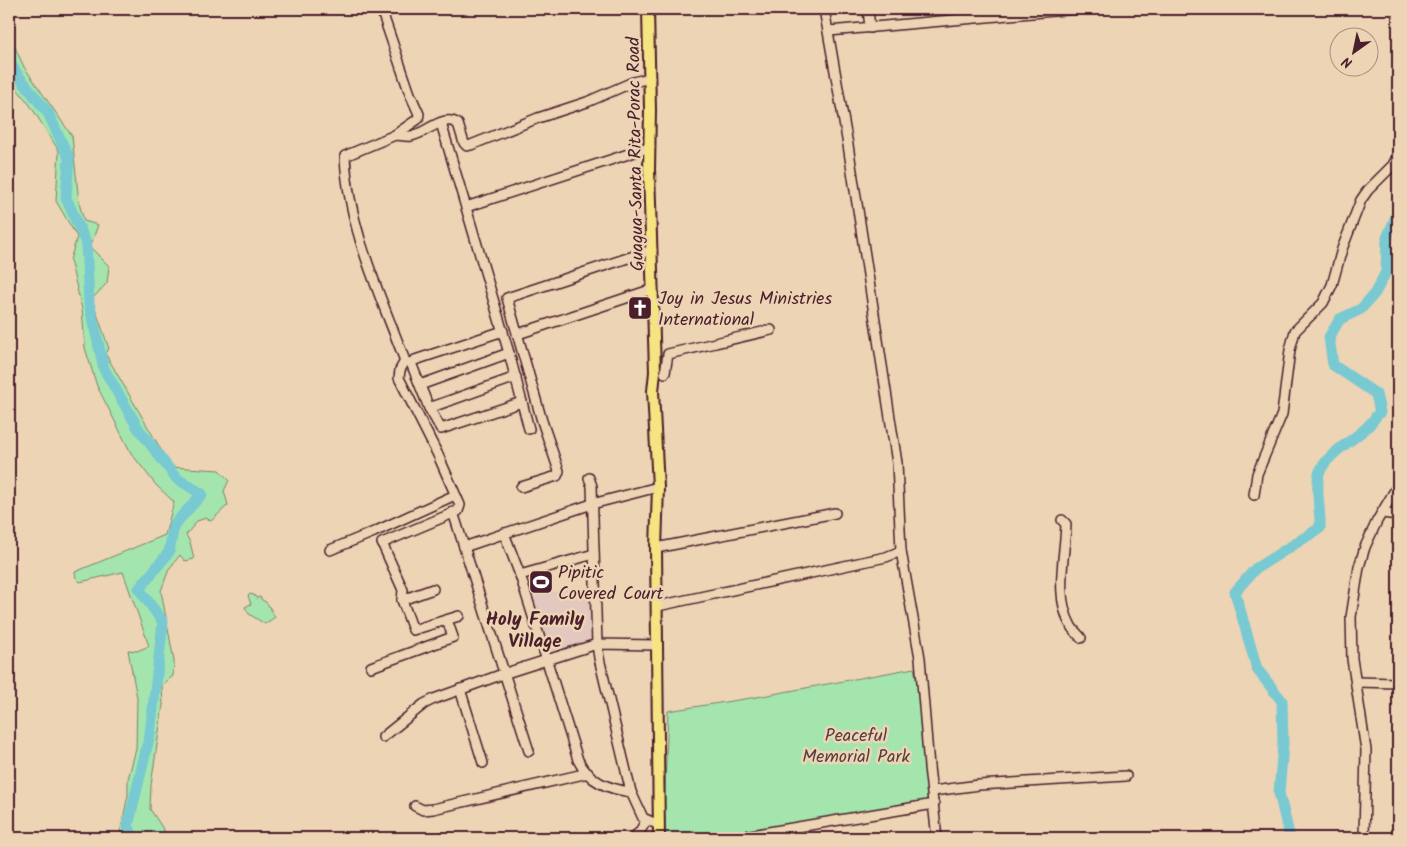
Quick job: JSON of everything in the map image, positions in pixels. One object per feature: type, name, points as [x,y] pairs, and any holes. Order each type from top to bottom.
[{"type":"main road","name":"Guagua-Santa Rita-Porac Road","points":[[648,9],[650,78],[649,169],[655,372],[653,391],[658,487],[656,548],[659,838]]},
{"type":"street","points":[[381,9],[410,94],[419,114],[418,119],[395,135],[345,156],[346,180],[373,282],[405,361],[400,370],[399,378],[438,455],[460,505],[459,509],[453,512],[382,543],[403,590],[402,600],[414,630],[459,616]]},
{"type":"street","points":[[824,9],[897,463],[901,550],[920,658],[937,838]]},
{"type":"street","points":[[868,9],[870,28]]},
{"type":"street","points":[[829,31],[1076,9]]},
{"type":"street","points":[[395,135],[411,136],[440,122],[454,122],[458,124],[464,143],[467,146],[538,118],[588,102],[624,85],[650,78]]},
{"type":"street","points":[[440,122],[503,331],[529,429]]},
{"type":"street","points":[[413,123],[421,132]]},
{"type":"street","points":[[466,208],[650,147]]},
{"type":"street","points":[[1254,495],[1257,474],[1269,441],[1279,425],[1282,414],[1290,350],[1295,331],[1323,303],[1332,285],[1342,249],[1361,200],[1368,190],[1393,165],[1398,155]]},
{"type":"street","points":[[521,487],[559,474],[507,298],[652,250]]},
{"type":"street","points":[[518,334],[653,289]]},
{"type":"street","points":[[665,373],[668,354],[771,330]]},
{"type":"street","points":[[503,331],[410,363],[429,408],[439,427],[444,429],[522,402]]},
{"type":"street","points":[[420,385],[509,354]]},
{"type":"street","points":[[429,408],[516,377]]},
{"type":"street","points":[[589,478],[592,486],[598,658],[632,792],[641,815],[646,821],[659,826]]},
{"type":"street","points":[[1364,838],[1366,750],[1352,651],[1351,618],[1354,591],[1365,547],[1398,486]]},
{"type":"street","points":[[464,546],[592,504],[658,487]]},
{"type":"street","points":[[330,550],[455,495]]},
{"type":"street","points":[[453,512],[528,751]]},
{"type":"street","points":[[656,548],[836,513]]},
{"type":"street","points":[[1382,513],[1398,515]]},
{"type":"street","points":[[1062,520],[1066,524],[1062,564],[1064,605],[1070,625],[1081,638]]},
{"type":"street","points":[[504,533],[520,575],[580,763],[588,773],[606,787],[632,792]]},
{"type":"street","points":[[658,606],[886,557],[901,550]]},
{"type":"street","points":[[520,575],[594,554]]},
{"type":"street","points":[[402,600],[433,589]]},
{"type":"street","points":[[371,667],[453,637],[448,620]]},
{"type":"street","points":[[383,737],[424,704],[503,674],[597,644],[657,645]]},
{"type":"street","points":[[1356,682],[1398,682]]},
{"type":"street","points":[[460,689],[483,763]]},
{"type":"street","points":[[415,806],[422,810],[433,809],[588,773]]},
{"type":"street","points":[[932,791],[979,785],[1126,776]]},
{"type":"street","points":[[733,838],[934,804]]},
{"type":"street","points":[[632,838],[640,833],[646,821]]},
{"type":"shaded area","points":[[590,587],[591,642],[548,655],[529,598],[568,588]]},
{"type":"green space","points":[[9,34],[24,67],[72,136],[79,203],[84,221],[98,225],[90,247],[109,266],[107,283],[92,299],[109,349],[105,353],[171,467],[219,470],[229,480],[224,491],[228,505],[211,521],[206,518],[197,521],[186,535],[190,542],[194,559],[185,561],[180,555],[169,569],[161,591],[174,661],[173,676],[162,685],[163,705],[151,785],[150,809],[169,838],[119,838],[128,795],[128,779],[136,749],[137,698],[128,650],[137,651],[149,646],[123,572],[80,582],[76,578],[75,572],[165,535],[174,502],[156,485],[131,453],[97,386],[85,348],[82,309],[70,260],[77,237],[56,201],[59,151],[30,105],[9,79]]},
{"type":"green space","points":[[250,594],[256,598],[260,597],[267,603],[275,617],[265,624],[249,614],[245,607],[251,604],[248,596]]},
{"type":"green space","name":"Peaceful Memorial Park","points":[[914,668],[919,691],[930,800],[719,838],[663,838],[668,711],[757,697]]},
{"type":"waterway","points":[[9,61],[48,113],[69,158],[66,198],[86,243],[89,303],[104,369],[138,428],[176,478],[202,494],[174,525],[169,552],[139,589],[163,622],[150,734],[128,826],[134,838]]},
{"type":"waterway","points":[[1290,838],[1279,793],[1283,744],[1282,701],[1257,669],[1235,592],[1255,569],[1320,528],[1318,481],[1322,467],[1332,455],[1367,427],[1380,412],[1376,394],[1333,365],[1329,337],[1340,319],[1361,309],[1375,293],[1386,272],[1387,238],[1398,212]]},
{"type":"place","name":"Joy in Jesus Ministries International","points":[[640,308]]},
{"type":"place","name":"Pipitic Covered Court","points":[[541,582]]},
{"type":"district","name":"Holy Family Village","points":[[535,629]]}]
